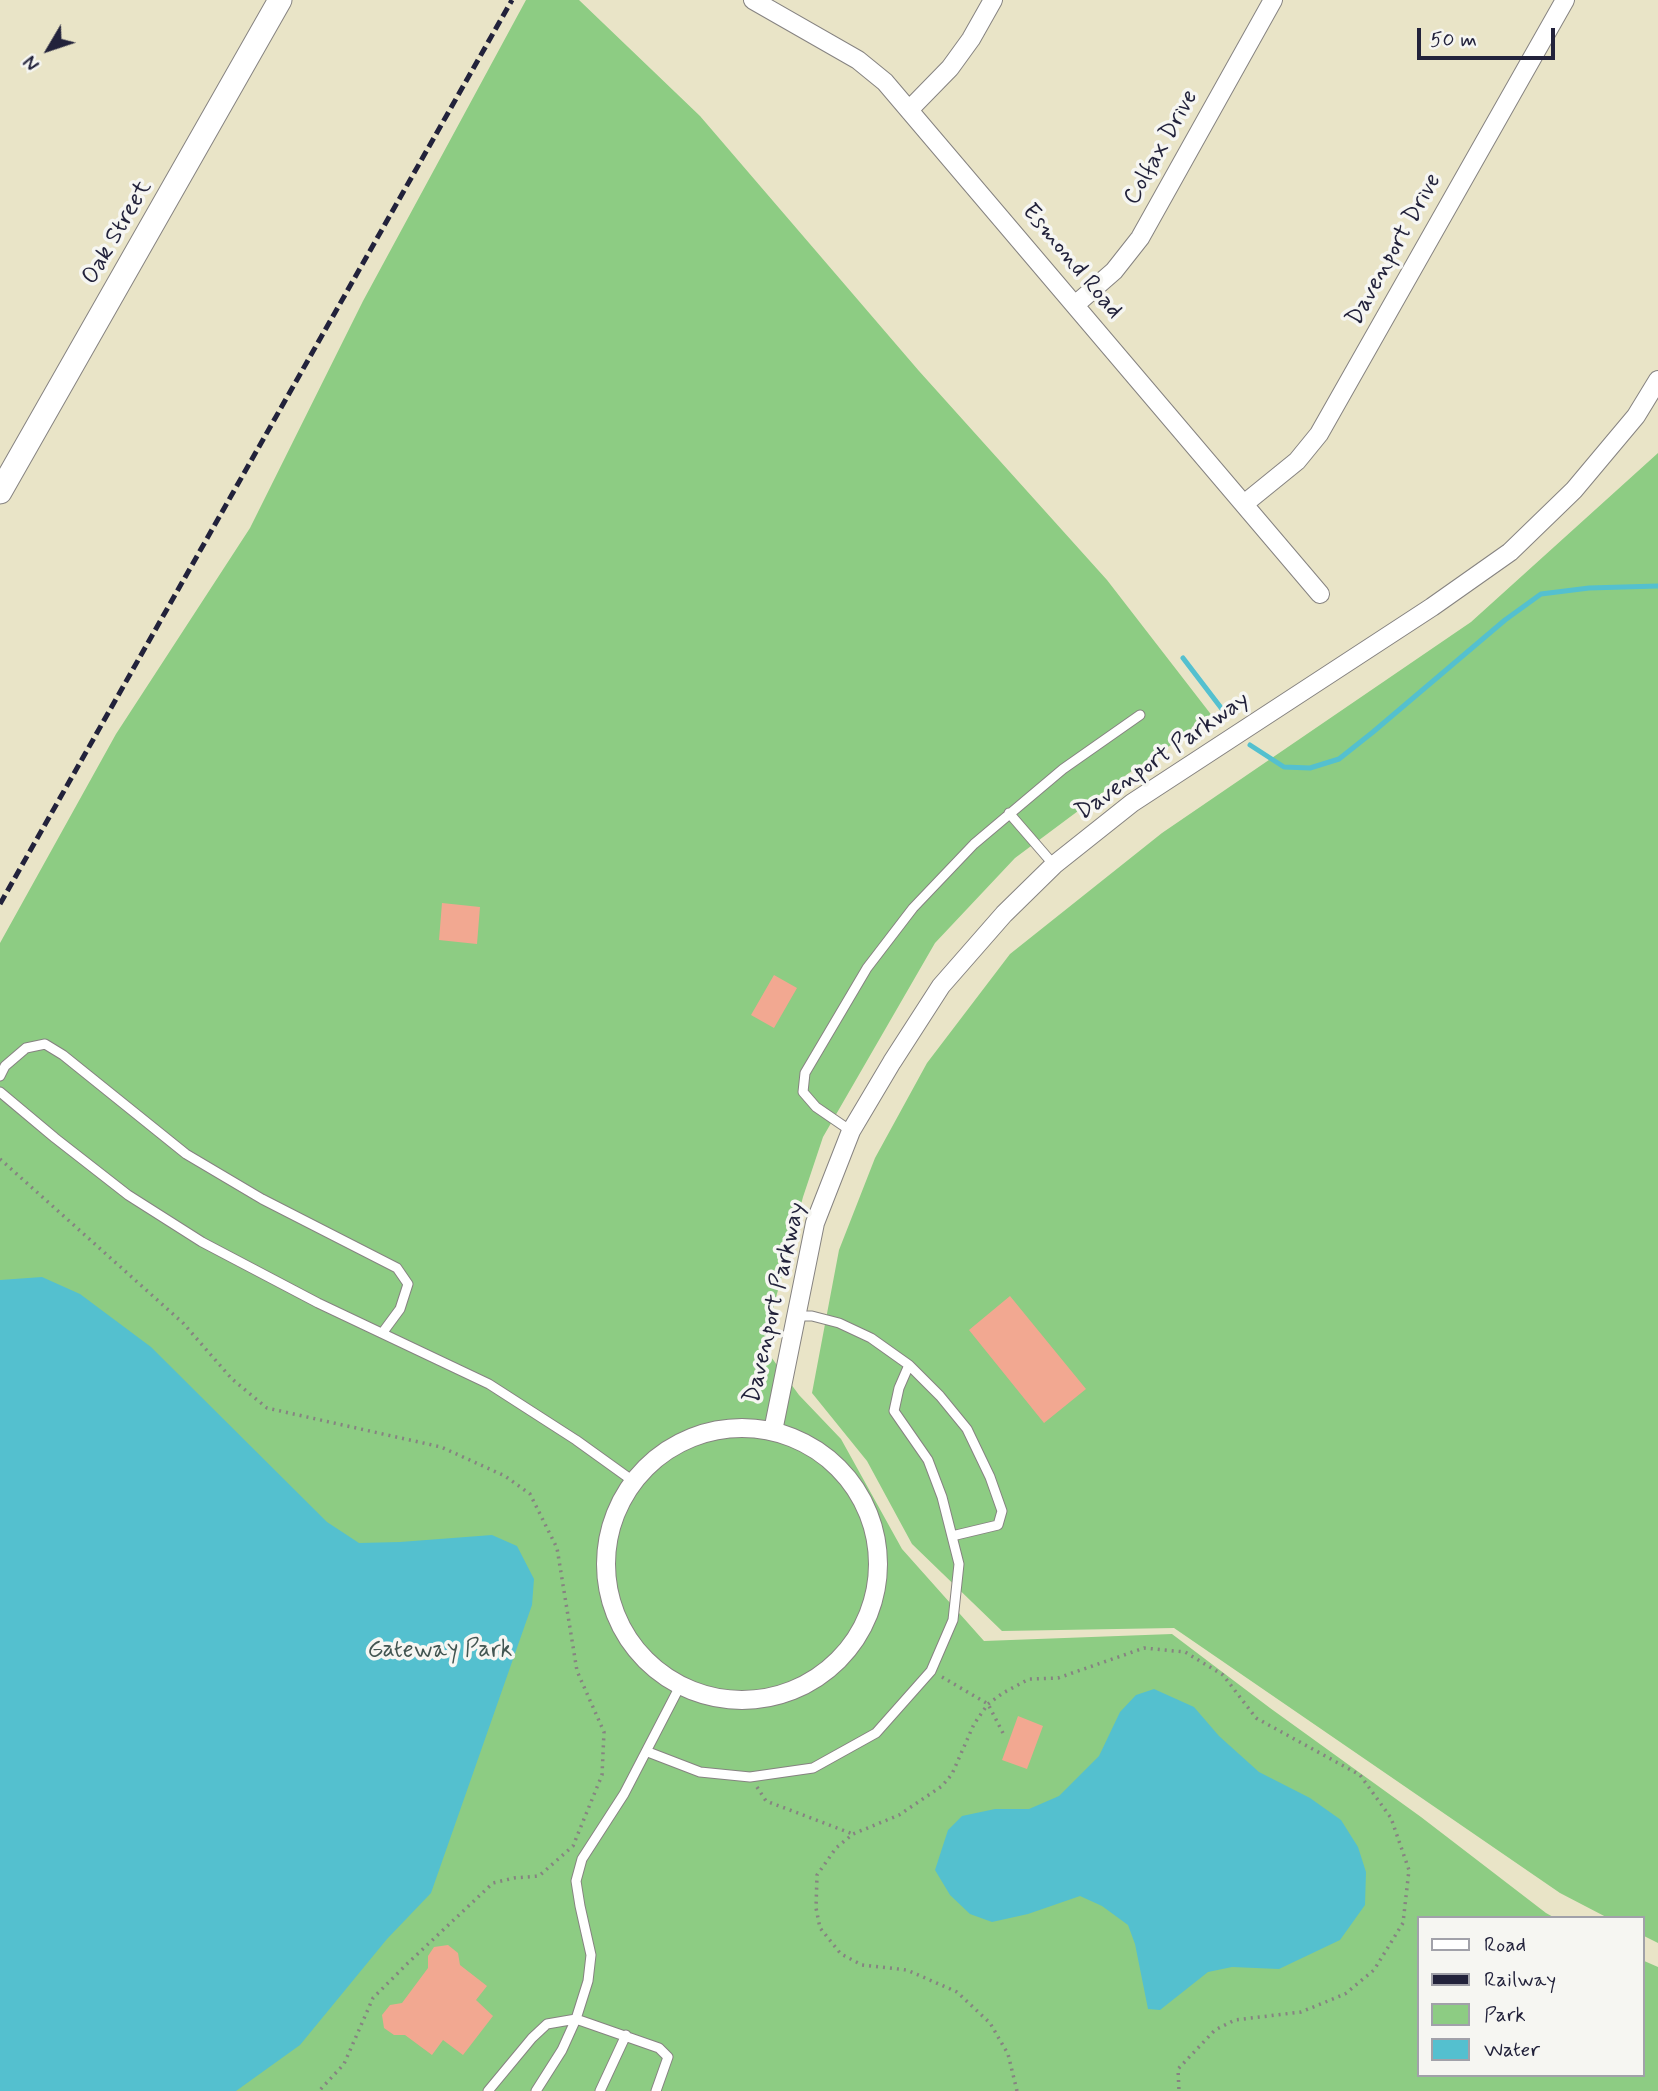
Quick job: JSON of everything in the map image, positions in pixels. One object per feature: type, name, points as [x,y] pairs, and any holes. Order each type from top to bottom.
[{"type":"street","name":"Oak Street","points":[[0,492],[280,0]]},
{"type":"street","name":"Esmond Road","points":[[752,0],[858,60],[885,82],[1320,594]]},
{"type":"street","points":[[909,110],[950,68],[971,39],[993,0]]},
{"type":"street","name":"Colfax Drive","points":[[1075,305],[1114,271],[1140,239],[1273,0]]},
{"type":"street","name":"Davenport Drive","points":[[1244,504],[1297,461],[1320,434],[1565,0]]},
{"type":"street","name":"Davenport Parkway","points":[[773,1431],[815,1223],[851,1131],[942,986],[1004,914],[1055,865],[1132,803],[1432,607],[1510,552],[1574,490],[1636,416],[1658,380]]},
{"type":"street","name":"Davenport Parkway","points":[[742,1427],[773,1431],[804,1443],[831,1461],[853,1486],[869,1515],[877,1547],[877,1579],[870,1612],[855,1641],[834,1665],[807,1685],[776,1696],[744,1701],[711,1697],[680,1686],[648,1663],[623,1632],[608,1594],[605,1555],[614,1515],[633,1481],[655,1458],[681,1441],[701,1434],[742,1427]]},
{"type":"lane","points":[[851,1131],[816,1107],[803,1092],[805,1073],[867,968],[913,908],[974,844],[1063,769],[1140,715]]},
{"type":"lane","points":[[1009,813],[1055,865]]},
{"type":"lane","points":[[0,1076],[5,1066],[26,1048],[45,1044],[63,1055],[186,1154],[262,1199],[397,1268],[408,1284],[400,1309],[383,1332]]},
{"type":"lane","points":[[0,1092],[128,1195],[202,1242],[318,1303],[489,1384],[576,1440],[633,1481]]},
{"type":"lane","points":[[795,1316],[813,1316],[839,1323],[871,1338],[909,1365],[940,1396],[967,1429],[990,1477],[1002,1511],[998,1525],[952,1536]]},
{"type":"lane","points":[[648,1752],[700,1772],[750,1777],[813,1768],[876,1733],[931,1671],[953,1620],[959,1564],[942,1497],[928,1460],[894,1411],[899,1388],[909,1365]]},
{"type":"lane","points":[[536,2091],[562,2050],[588,1981],[591,1955],[576,1881],[582,1859],[648,1752],[680,1686]]},
{"type":"lane","points":[[488,2091],[532,2038],[548,2024],[576,2018],[659,2048],[668,2057],[656,2091]]},
{"type":"lane","points":[[600,2091],[626,2035]]},
{"type":"path","points":[[0,1159],[183,1323],[232,1379],[267,1408],[441,1447],[505,1475],[530,1494],[557,1548],[577,1671],[604,1731],[602,1775],[573,1846],[539,1876],[493,1883],[408,1963],[373,1998],[344,2064],[319,2091]]},
{"type":"path","points":[[1017,2091],[1008,2054],[990,2023],[957,1992],[907,1970],[862,1965],[841,1954],[820,1928],[816,1908],[817,1875],[835,1848],[853,1833],[899,1815],[942,1786],[952,1774],[974,1724],[988,1704],[1029,1679],[1058,1678],[1144,1648],[1185,1652],[1223,1675],[1256,1718],[1360,1774],[1391,1818],[1409,1870],[1403,1923],[1374,1970],[1345,1994],[1301,2012],[1235,2020],[1214,2030],[1178,2069],[1179,2091]]},
{"type":"path","points":[[931,1671],[988,1704],[1005,1737]]},
{"type":"path","points":[[750,1777],[766,1801],[853,1833]]},
{"type":"green space","name":"Gateway Park","points":[[526,0],[579,0],[700,116],[919,371],[1107,580],[1213,717],[1129,773],[1015,858],[935,943],[823,1137],[803,1197],[763,1346],[799,1395],[841,1439],[902,1549],[984,1641],[1172,1634],[1551,1916],[1416,1916],[1416,2077],[1644,2077],[1644,1961],[1658,1967],[1658,2091],[0,2091],[0,943],[116,734],[250,528],[363,301]]},
{"type":"green space","points":[[1658,453],[1658,1943],[1644,1936],[1644,1916],[1604,1916],[1560,1893],[1174,1628],[1002,1631],[912,1544],[867,1461],[812,1393],[839,1250],[875,1158],[927,1063],[1010,954],[1162,833],[1471,622]]},
{"type":"water","points":[[42,1277],[80,1294],[151,1347],[327,1522],[359,1543],[492,1535],[517,1546],[534,1579],[532,1605],[431,1893],[387,1939],[300,2045],[236,2091],[0,2091],[0,1280]]},
{"type":"water","points":[[1154,1689],[1194,1707],[1219,1736],[1259,1772],[1310,1798],[1341,1820],[1358,1847],[1366,1872],[1365,1905],[1340,1940],[1279,1969],[1232,1967],[1208,1972],[1160,2010],[1148,2009],[1135,1944],[1128,1925],[1102,1906],[1080,1896],[1028,1914],[992,1922],[970,1914],[950,1895],[935,1870],[948,1830],[962,1816],[995,1809],[1029,1809],[1059,1796],[1099,1756],[1120,1712],[1136,1695]]},
{"type":"building","points":[[442,903],[480,907],[477,944],[439,940]]},
{"type":"building","points":[[774,975],[797,988],[774,1028],[751,1015]]},
{"type":"building","points":[[1010,1296],[1086,1389],[1044,1423],[969,1330]]},
{"type":"building","points":[[1018,1716],[1043,1726],[1027,1769],[1002,1760]]},
{"type":"building","points":[[448,1945],[458,1953],[460,1965],[487,1986],[476,2000],[493,2016],[463,2055],[443,2040],[432,2055],[405,2035],[394,2035],[384,2028],[382,2015],[390,2005],[402,2003],[428,1968],[428,1956],[434,1947]]},
{"type":"waterway","points":[[1250,745],[1284,767],[1310,768],[1339,759],[1505,620],[1541,594],[1589,588],[1658,586]]},
{"type":"waterway","points":[[1183,658],[1225,713]]},
{"type":"railway","points":[[0,904],[512,0]]}]
